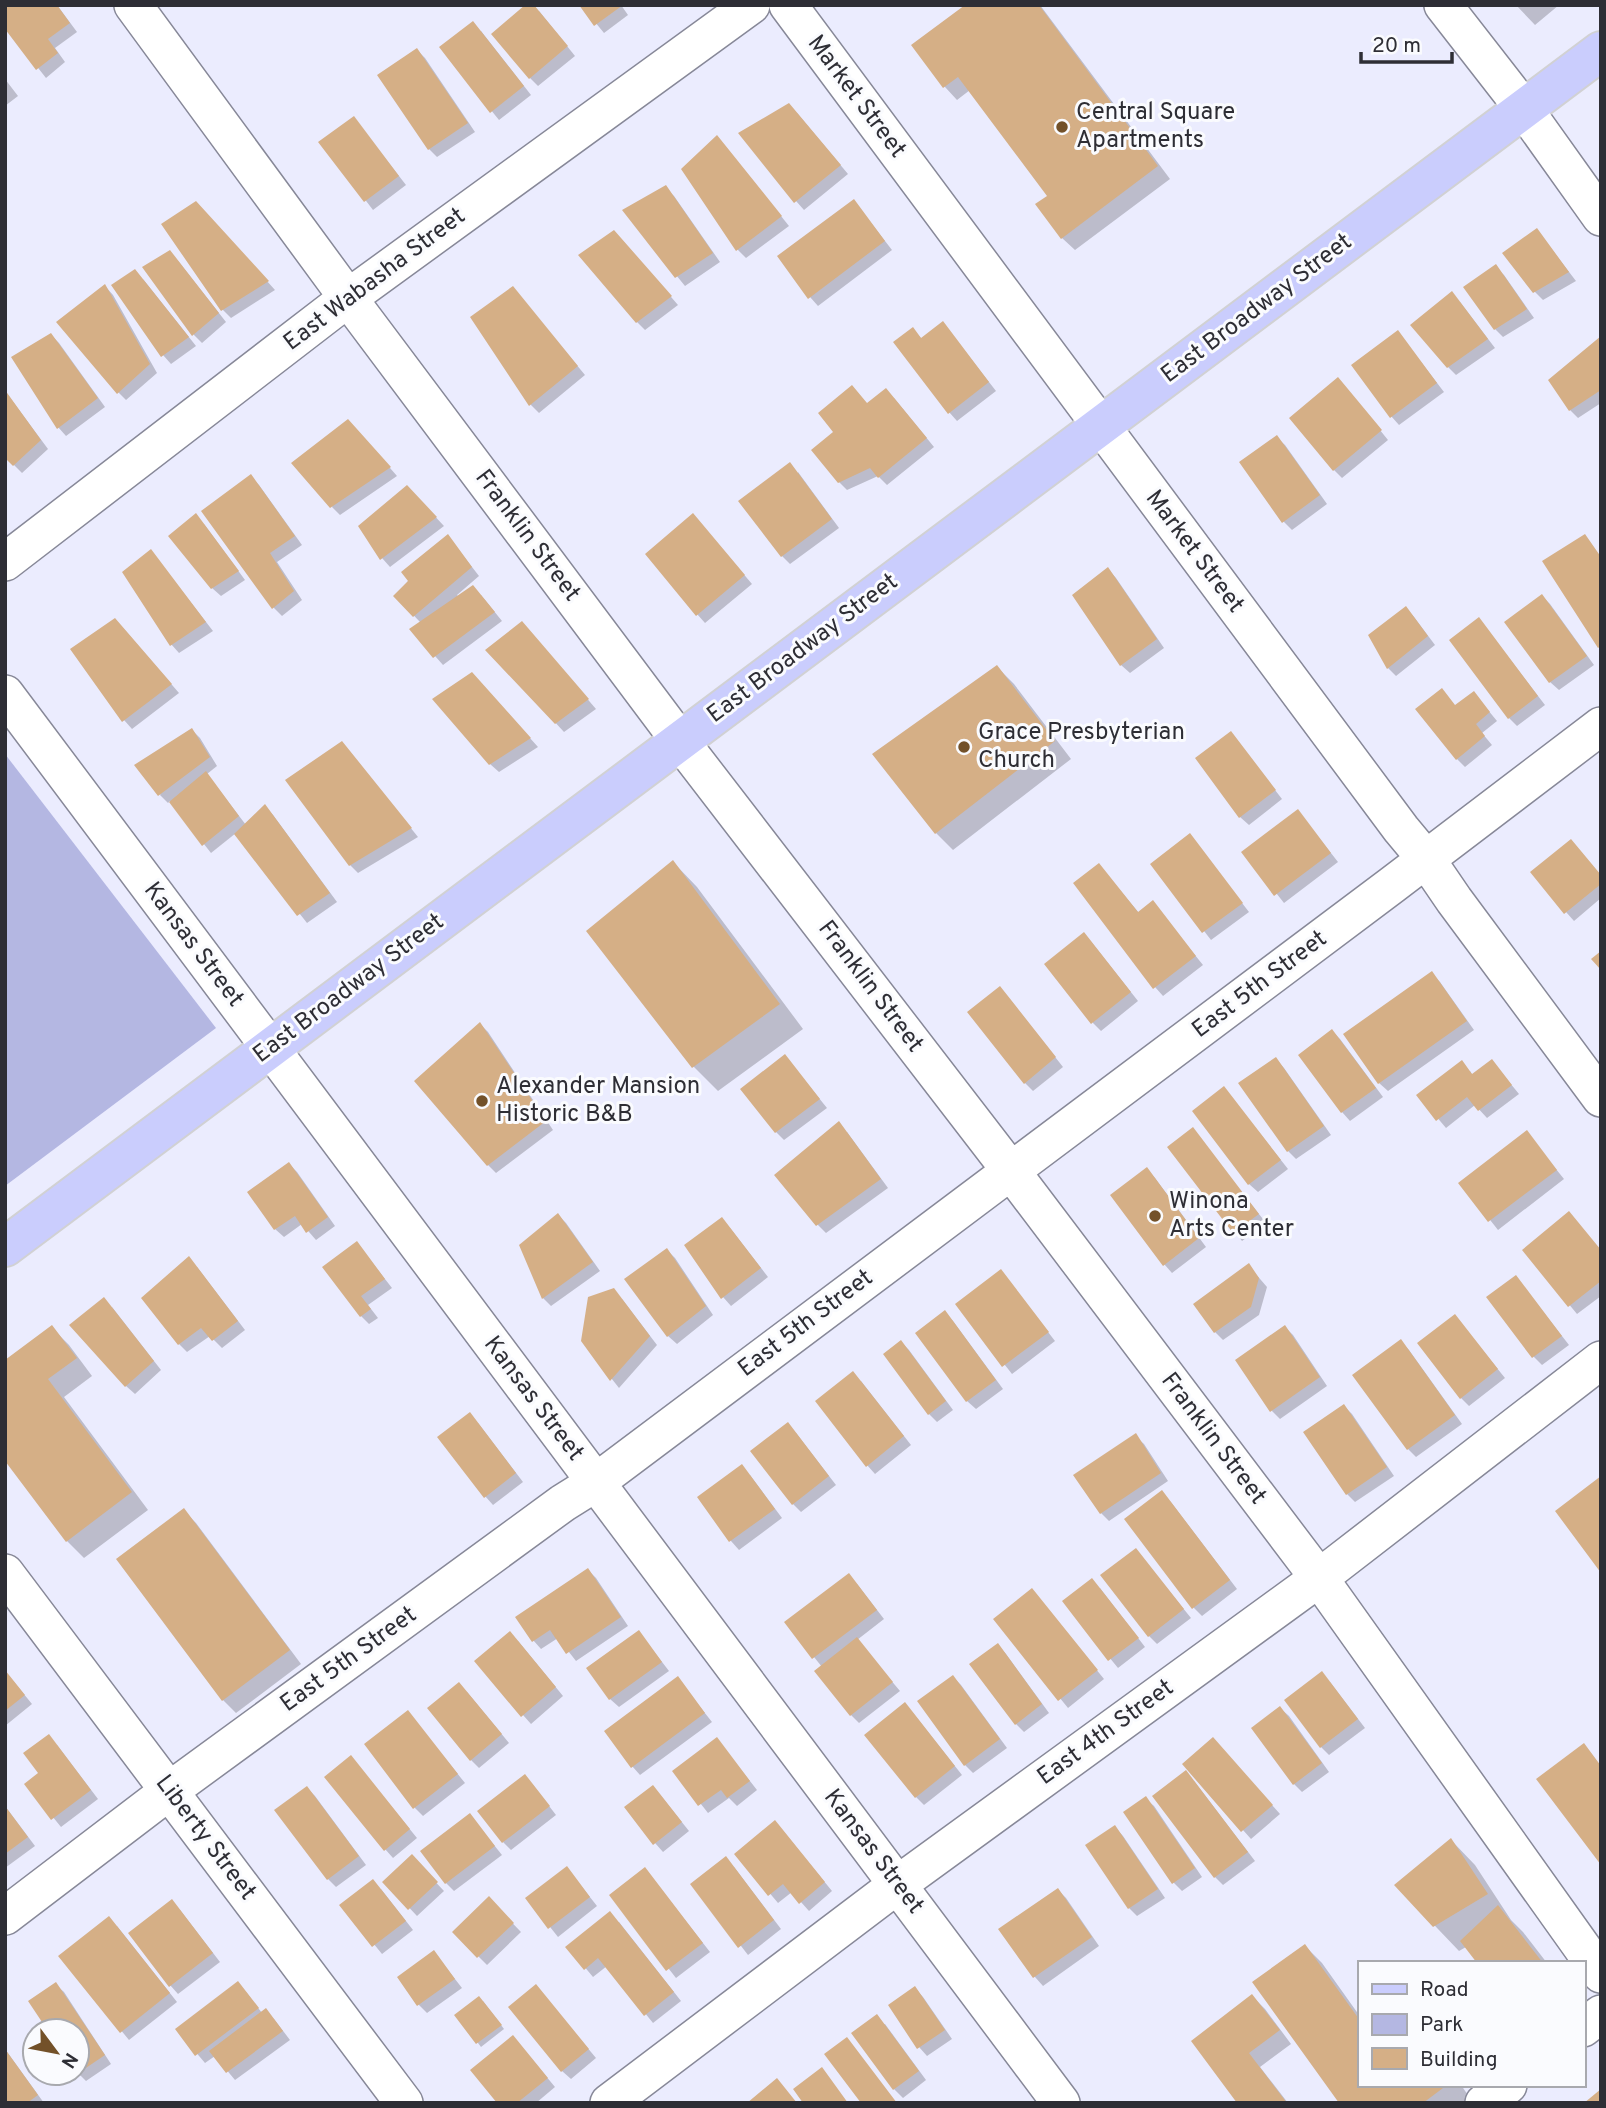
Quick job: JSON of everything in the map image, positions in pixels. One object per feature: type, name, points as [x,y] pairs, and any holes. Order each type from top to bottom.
[{"type":"main road","name":"East Broadway Street","points":[[5,1247],[1601,51]]},
{"type":"street","name":"Franklin Street","points":[[133,5],[348,298],[680,741],[1011,1171],[1319,1578],[1601,1974]]},
{"type":"street","name":"East Wabasha Street","points":[[5,562],[348,298],[751,5]]},
{"type":"street","name":"Market Street","points":[[788,5],[1426,859],[1601,1098]]},
{"type":"street","points":[[1443,5],[1524,109],[1601,217]]},
{"type":"street","name":"Kansas Street","points":[[5,695],[1061,2103]]},
{"type":"street","name":"East 5th Street","points":[[5,1916],[169,1791],[563,1503],[595,1483],[634,1451],[1011,1171],[1601,726]]},
{"type":"street","name":"East 4th Street","points":[[609,2103],[897,1885],[1319,1578],[1601,1360]]},
{"type":"street","name":"Liberty Street","points":[[5,1573],[404,2103]]},
{"type":"street","points":[[1585,2026],[1601,2014]]},
{"type":"street","points":[[1484,2103],[1505,2087]]},
{"type":"green space","points":[[5,754],[216,1028],[5,1186]]},
{"type":"building","points":[[5,5],[57,5],[70,23],[48,39],[58,53],[36,70],[5,29]]},
{"type":"building","points":[[525,5],[534,5],[568,46],[529,79],[491,34]]},
{"type":"building","points":[[579,5],[623,5],[594,26]]},
{"type":"building","name":"Central Square Apartments","points":[[965,5],[1039,5],[1158,166],[1061,239],[1035,204],[1047,196],[958,77],[943,88],[911,45]]},
{"type":"building","points":[[473,21],[524,86],[490,113],[439,47]]},
{"type":"building","points":[[417,48],[468,123],[428,150],[377,75]]},
{"type":"building","points":[[789,103],[841,165],[794,203],[738,133]]},
{"type":"building","points":[[354,116],[399,176],[364,202],[318,142]]},
{"type":"building","points":[[717,135],[782,216],[736,251],[681,169]]},
{"type":"building","points":[[666,185],[713,253],[675,278],[622,210]]},
{"type":"building","points":[[854,199],[885,241],[808,299],[777,256]]},
{"type":"building","points":[[196,201],[269,281],[221,311],[161,224]]},
{"type":"building","points":[[1537,228],[1569,272],[1533,293],[1502,253]]},
{"type":"building","points":[[614,230],[672,296],[636,323],[578,255]]},
{"type":"building","points":[[170,250],[219,313],[192,336],[142,267]]},
{"type":"building","points":[[1496,264],[1527,309],[1494,330],[1463,287]]},
{"type":"building","points":[[135,269],[189,337],[161,357],[111,285]]},
{"type":"building","points":[[105,284],[150,364],[117,394],[56,322]]},
{"type":"building","points":[[513,286],[578,366],[529,406],[470,317]]},
{"type":"building","points":[[1452,291],[1488,339],[1447,368],[1410,325]]},
{"type":"building","points":[[943,321],[989,382],[948,414],[893,342],[913,327],[921,338]]},
{"type":"building","points":[[1398,330],[1437,383],[1390,418],[1351,365]]},
{"type":"building","points":[[51,333],[98,398],[57,429],[11,357]]},
{"type":"building","points":[[1601,336],[1601,390],[1569,411],[1548,380]]},
{"type":"building","points":[[1338,377],[1382,430],[1333,471],[1289,418]]},
{"type":"building","points":[[852,385],[867,403],[886,388],[927,438],[878,478],[870,468],[838,483],[811,450],[833,432],[818,413]]},
{"type":"building","points":[[5,390],[41,440],[13,466],[5,458]]},
{"type":"building","points":[[348,419],[391,467],[330,508],[291,463]]},
{"type":"building","points":[[1277,435],[1320,495],[1282,523],[1239,462]]},
{"type":"building","points":[[790,462],[832,519],[781,557],[738,501]]},
{"type":"building","points":[[251,474],[295,536],[270,553],[294,591],[272,609],[201,511]]},
{"type":"building","points":[[407,485],[437,517],[380,560],[358,526]]},
{"type":"building","points":[[196,513],[239,571],[211,589],[168,536]]},
{"type":"building","points":[[693,513],[745,575],[696,616],[645,554]]},
{"type":"building","points":[[448,534],[472,567],[413,617],[393,596],[408,581],[401,572]]},
{"type":"building","points":[[1585,534],[1601,557],[1601,646],[1598,648],[1542,561]]},
{"type":"building","points":[[151,549],[206,622],[170,646],[122,572]]},
{"type":"building","points":[[1108,567],[1157,639],[1120,666],[1072,595]]},
{"type":"building","points":[[473,585],[495,612],[433,658],[409,629]]},
{"type":"building","points":[[1542,594],[1587,656],[1549,683],[1504,622]]},
{"type":"building","points":[[1406,606],[1428,636],[1387,669],[1368,635]]},
{"type":"building","points":[[1479,617],[1538,696],[1508,719],[1449,640]]},
{"type":"building","points":[[115,618],[172,684],[122,722],[70,649]]},
{"type":"building","points":[[522,621],[589,699],[555,724],[485,650]]},
{"type":"building","name":"Grace Presbyterian Church","points":[[997,665],[1055,741],[935,834],[872,754]]},
{"type":"building","points":[[472,672],[531,738],[489,765],[432,699]]},
{"type":"building","points":[[1442,688],[1455,705],[1474,691],[1490,712],[1476,724],[1485,736],[1456,760],[1415,709]]},
{"type":"building","points":[[192,728],[210,757],[158,796],[134,765]]},
{"type":"building","points":[[1231,731],[1276,790],[1239,818],[1195,758]]},
{"type":"building","points":[[342,741],[412,828],[349,866],[285,780]]},
{"type":"building","points":[[206,771],[239,816],[202,846],[169,802]]},
{"type":"building","points":[[265,804],[330,893],[297,916],[234,834]]},
{"type":"building","points":[[1298,809],[1331,853],[1274,896],[1241,852]]},
{"type":"building","points":[[1190,833],[1243,903],[1202,933],[1150,864]]},
{"type":"building","points":[[1571,839],[1601,875],[1601,884],[1564,914],[1530,872]]},
{"type":"building","points":[[673,860],[780,1004],[692,1068],[586,931]]},
{"type":"building","points":[[1099,863],[1138,912],[1153,900],[1196,956],[1153,989],[1073,883]]},
{"type":"building","points":[[1084,932],[1131,992],[1091,1024],[1044,964]]},
{"type":"building","points":[[1601,951],[1601,970],[1591,959]]},
{"type":"building","points":[[1432,971],[1467,1021],[1378,1084],[1343,1034]]},
{"type":"building","points":[[1000,986],[1056,1057],[1024,1084],[967,1012]]},
{"type":"building","name":"Alexander Mansion Historic B&B","points":[[480,1022],[546,1121],[487,1166],[414,1081]]},
{"type":"building","points":[[1332,1029],[1376,1088],[1341,1113],[1298,1055]]},
{"type":"building","points":[[785,1054],[820,1099],[775,1133],[740,1089]]},
{"type":"building","points":[[1276,1057],[1324,1126],[1287,1152],[1238,1083]]},
{"type":"building","points":[[1492,1059],[1512,1085],[1478,1111],[1467,1097],[1436,1121],[1416,1095],[1462,1060],[1472,1074]]},
{"type":"building","points":[[1224,1086],[1281,1160],[1248,1185],[1192,1111]]},
{"type":"building","points":[[839,1121],[881,1179],[816,1226],[774,1175]]},
{"type":"building","points":[[1193,1127],[1259,1214],[1233,1233],[1167,1147]]},
{"type":"building","points":[[1527,1130],[1557,1170],[1488,1222],[1458,1183]]},
{"type":"building","points":[[289,1162],[328,1217],[306,1233],[295,1216],[274,1230],[247,1192]]},
{"type":"building","name":"Winona Arts Center","points":[[1147,1167],[1199,1238],[1163,1266],[1110,1195]]},
{"type":"building","points":[[1569,1211],[1601,1250],[1601,1281],[1568,1307],[1522,1250]]},
{"type":"building","points":[[558,1213],[593,1262],[542,1299],[519,1245]]},
{"type":"building","points":[[722,1217],[761,1268],[721,1299],[684,1245]]},
{"type":"building","points":[[357,1241],[385,1279],[361,1296],[371,1309],[360,1317],[322,1267]]},
{"type":"building","points":[[667,1248],[706,1306],[667,1337],[624,1279]]},
{"type":"building","points":[[189,1256],[238,1321],[212,1341],[201,1328],[178,1345],[141,1298]]},
{"type":"building","points":[[1249,1263],[1259,1278],[1251,1307],[1214,1333],[1193,1304]]},
{"type":"building","points":[[1001,1269],[1049,1332],[1002,1367],[955,1304]]},
{"type":"building","points":[[1516,1275],[1562,1336],[1532,1358],[1486,1297]]},
{"type":"building","points":[[614,1288],[650,1336],[610,1381],[581,1341],[588,1297]]},
{"type":"building","points":[[104,1297],[154,1361],[125,1387],[69,1325]]},
{"type":"building","points":[[945,1310],[996,1380],[966,1402],[915,1333]]},
{"type":"building","points":[[1455,1314],[1498,1369],[1460,1399],[1417,1343]]},
{"type":"building","points":[[52,1325],[77,1358],[48,1379],[132,1492],[66,1542],[5,1461],[5,1360]]},
{"type":"building","points":[[1285,1325],[1320,1377],[1270,1412],[1235,1360]]},
{"type":"building","points":[[1401,1339],[1455,1415],[1407,1450],[1352,1375]]},
{"type":"building","points":[[901,1340],[946,1401],[928,1415],[883,1354]]},
{"type":"building","points":[[853,1371],[904,1436],[866,1467],[815,1401]]},
{"type":"building","points":[[1344,1404],[1387,1467],[1346,1495],[1303,1432]]},
{"type":"building","points":[[470,1412],[516,1473],[484,1498],[437,1437]]},
{"type":"building","points":[[788,1422],[829,1476],[792,1505],[750,1451]]},
{"type":"building","points":[[1136,1433],[1161,1473],[1100,1514],[1073,1475]]},
{"type":"building","points":[[742,1464],[775,1509],[729,1542],[697,1497]]},
{"type":"building","points":[[1601,1476],[1601,1573],[1555,1511]]},
{"type":"building","points":[[1162,1490],[1230,1580],[1192,1609],[1124,1519]]},
{"type":"building","points":[[184,1508],[290,1650],[222,1701],[116,1559]]},
{"type":"building","points":[[1136,1548],[1184,1609],[1148,1637],[1100,1575]]},
{"type":"building","points":[[588,1568],[621,1617],[566,1654],[550,1630],[532,1642],[515,1617]]},
{"type":"building","points":[[849,1573],[877,1610],[812,1659],[784,1622]]},
{"type":"building","points":[[1092,1578],[1139,1638],[1108,1661],[1062,1601]]},
{"type":"building","points":[[1032,1588],[1098,1670],[1058,1701],[993,1619]]},
{"type":"building","points":[[639,1630],[662,1662],[609,1700],[586,1668]]},
{"type":"building","points":[[510,1631],[556,1687],[521,1717],[474,1661]]},
{"type":"building","points":[[857,1637],[893,1682],[850,1716],[814,1671]]},
{"type":"building","points":[[998,1643],[1042,1704],[1015,1725],[969,1664]]},
{"type":"building","points":[[5,1670],[25,1695],[5,1711]]},
{"type":"building","points":[[1322,1671],[1358,1719],[1320,1748],[1284,1700]]},
{"type":"building","points":[[953,1675],[1000,1739],[964,1766],[917,1701]]},
{"type":"building","points":[[678,1676],[705,1713],[631,1768],[604,1731]]},
{"type":"building","points":[[459,1682],[502,1734],[470,1761],[427,1708]]},
{"type":"building","points":[[905,1702],[955,1766],[915,1798],[864,1735]]},
{"type":"building","points":[[1280,1706],[1322,1763],[1293,1785],[1251,1728]]},
{"type":"building","points":[[408,1710],[458,1774],[413,1809],[364,1744]]},
{"type":"building","points":[[49,1734],[91,1790],[51,1820],[24,1784],[38,1773],[23,1753]]},
{"type":"building","points":[[717,1737],[750,1781],[727,1798],[721,1790],[698,1806],[672,1771]]},
{"type":"building","points":[[1213,1737],[1273,1805],[1241,1832],[1182,1764]]},
{"type":"building","points":[[1584,1743],[1601,1766],[1601,1865],[1536,1779]]},
{"type":"building","points":[[351,1755],[410,1829],[384,1851],[324,1777]]},
{"type":"building","points":[[1186,1770],[1248,1852],[1214,1878],[1152,1796]]},
{"type":"building","points":[[525,1774],[550,1806],[502,1843],[477,1811]]},
{"type":"building","points":[[653,1785],[682,1822],[653,1845],[624,1807]]},
{"type":"building","points":[[307,1786],[359,1856],[327,1880],[274,1810]]},
{"type":"building","points":[[1146,1796],[1195,1868],[1172,1884],[1123,1812]]},
{"type":"building","points":[[5,1806],[28,1837],[5,1854]]},
{"type":"building","points":[[470,1813],[495,1846],[445,1884],[420,1851]]},
{"type":"building","points":[[775,1820],[825,1882],[799,1904],[783,1884],[768,1896],[734,1854]]},
{"type":"building","points":[[1115,1825],[1158,1889],[1128,1909],[1085,1845]]},
{"type":"building","points":[[1451,1838],[1488,1894],[1433,1927],[1394,1885]]},
{"type":"building","points":[[412,1854],[438,1882],[408,1910],[382,1882]]},
{"type":"building","points":[[726,1856],[774,1920],[738,1948],[690,1884]]},
{"type":"building","points":[[567,1866],[590,1897],[548,1929],[525,1898]]},
{"type":"building","points":[[645,1867],[703,1943],[666,1971],[609,1895]]},
{"type":"building","points":[[373,1879],[406,1921],[372,1947],[339,1905]]},
{"type":"building","points":[[1058,1888],[1092,1937],[1033,1978],[998,1929]]},
{"type":"building","points":[[489,1896],[514,1923],[477,1958],[452,1932]]},
{"type":"building","points":[[172,1899],[213,1953],[169,1987],[128,1933]]},
{"type":"building","points":[[1498,1905],[1541,1961],[1475,1961],[1460,1941]]},
{"type":"building","points":[[610,1911],[674,1992],[644,2016],[598,1958],[584,1970],[565,1947]]},
{"type":"building","points":[[109,1916],[170,1993],[120,2033],[58,1956]]},
{"type":"building","points":[[1305,1944],[1358,2018],[1358,2087],[1444,2087],[1423,2103],[1339,2103],[1252,1982]]},
{"type":"building","points":[[434,1950],[455,1979],[417,2006],[397,1977]]},
{"type":"building","points":[[238,1981],[259,2008],[195,2056],[175,2029]]},
{"type":"building","points":[[56,1982],[79,2017],[39,2017],[28,2001]]},
{"type":"building","points":[[536,1984],[589,2049],[561,2072],[508,2007]]},
{"type":"building","points":[[915,1986],[945,2030],[917,2049],[888,2005]]},
{"type":"building","points":[[1252,1994],[1280,2030],[1249,2053],[1287,2103],[1237,2103],[1191,2041]]},
{"type":"building","points":[[479,1996],[502,2025],[476,2044],[454,2015]]},
{"type":"building","points":[[266,2008],[283,2031],[226,2073],[209,2051]]},
{"type":"building","points":[[877,2014],[919,2071],[893,2090],[851,2033]]},
{"type":"building","points":[[91,2034],[105,2055],[91,2064]]},
{"type":"building","points":[[513,2035],[548,2078],[517,2103],[497,2103],[470,2070]]},
{"type":"building","points":[[847,2037],[897,2103],[861,2103],[824,2054]]},
{"type":"building","points":[[5,2049],[21,2071],[21,2087],[32,2087],[38,2095],[27,2103],[5,2103]]},
{"type":"building","points":[[822,2067],[848,2103],[803,2103],[793,2089]]},
{"type":"building","points":[[777,2078],[797,2103],[747,2103]]},
{"type":"building","points":[[1601,2089],[1601,2103],[1584,2103]]},
{"type":"place","name":"Central Square Apartments","points":[[1062,127]]},
{"type":"place","name":"Grace Presbyterian Church","points":[[964,747]]},
{"type":"place","name":"Alexander Mansion Historic B&B","points":[[482,1101]]},
{"type":"place","name":"Winona Arts Center","points":[[1155,1216]]}]
